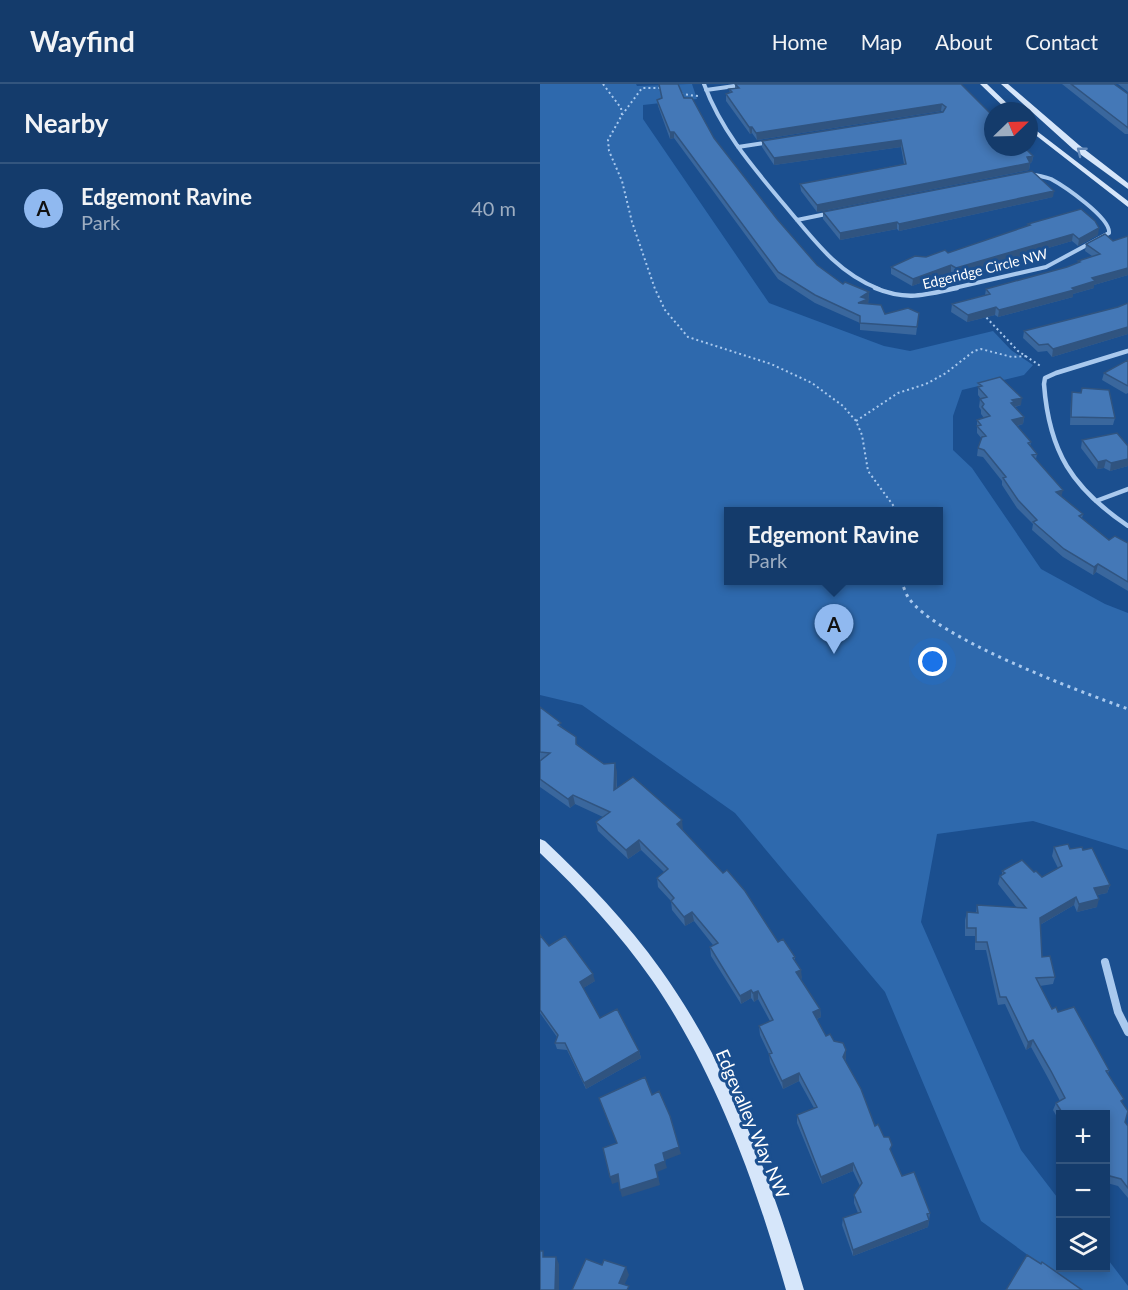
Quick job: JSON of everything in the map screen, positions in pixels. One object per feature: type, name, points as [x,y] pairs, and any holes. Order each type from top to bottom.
[{"type":"main road","points":[[983,84],[1002,102]]},
{"type":"main road","points":[[1004,84],[1076,147],[1128,187]]},
{"type":"main road","points":[[1038,133],[1128,205]]},
{"type":"main road","name":"Edgevalley Way NW","points":[[540,845],[582,883],[632,942],[670,997],[718,1083],[757,1178],[795,1290]]},
{"type":"street","points":[[705,87],[749,84]]},
{"type":"street","name":"Edgeridge Circle NW","points":[[705,87],[719,120],[738,147],[820,249],[848,273],[880,289],[907,297],[918,297],[1046,267],[1109,233],[1107,222],[1052,179],[1039,174],[1024,174]]},
{"type":"street","points":[[738,147],[772,142]]},
{"type":"street","points":[[797,220],[842,211]]},
{"type":"street","points":[[1128,351],[1049,375],[1044,384],[1048,428],[1056,451],[1072,477],[1096,501],[1128,526]]},
{"type":"street","points":[[1096,501],[1128,489]]},
{"type":"street","points":[[1105,962],[1118,1012],[1128,1032]]},
{"type":"path","points":[[603,84],[616,100],[622,115]]},
{"type":"path","points":[[669,90],[658,87],[642,88],[622,115],[608,140],[609,151],[622,181],[627,206],[657,296],[676,325],[697,341],[771,364],[812,383],[843,406],[856,421],[862,435],[868,471],[894,507]]},
{"type":"path","points":[[678,93],[699,96]]},
{"type":"path","points":[[980,311],[1017,351],[1041,365],[1049,375]]},
{"type":"path","points":[[856,421],[898,393],[926,384],[946,373],[974,351],[981,349],[1012,357],[1027,356]]},
{"type":"path","points":[[901,585],[908,598],[941,624],[1007,661],[1050,681],[1128,709]]},
{"type":"shaded area","points":[[540,84],[636,84],[637,86],[692,84],[697,99],[643,105],[643,119],[769,303],[884,346],[910,351],[993,331],[1011,350],[1033,365],[1024,375],[962,390],[953,416],[953,450],[972,468],[1041,569],[1105,604],[1128,613],[1128,850],[1033,821],[937,834],[921,922],[1021,1150],[1056,1196],[1056,1272],[1110,1272],[1110,1262],[1128,1286],[1128,1290],[1076,1290],[981,1221],[885,992],[735,813],[582,705],[540,695]]},
{"type":"building","points":[[659,84],[678,84],[684,98],[692,98],[714,138],[777,219],[817,265],[843,284],[845,282],[869,292],[861,297],[868,299],[858,303],[881,305],[885,314],[908,308],[919,313],[917,327],[860,323],[860,316],[815,295],[778,272],[674,132],[670,132],[657,100],[662,98]]},
{"type":"building","points":[[735,84],[961,84],[984,107],[984,156],[1033,156],[1027,157],[1030,163],[817,205],[800,184],[906,164],[901,140],[774,158],[762,141],[943,112],[946,107],[942,104],[756,133],[752,127],[749,127],[726,94],[732,92],[729,89],[739,88]]},
{"type":"building","points":[[1071,84],[1114,84],[1128,94],[1128,128],[1127,127]]},
{"type":"building","points":[[1032,171],[1054,191],[899,224],[897,222],[840,233],[823,212]]},
{"type":"building","points":[[1081,209],[1095,221],[1099,228],[1079,239],[1073,234],[956,268],[951,265],[913,279],[891,267],[915,256],[926,257],[945,250],[948,253],[1030,225],[1028,224]]},
{"type":"building","points":[[1105,234],[1113,241],[1128,236],[1128,268],[1092,278],[1095,281],[1072,288],[1074,290],[999,310],[996,307],[968,315],[952,304],[990,294],[986,289],[1067,267],[1100,254],[1086,244]]},
{"type":"building","points":[[1128,303],[1128,327],[1053,349],[1048,344],[1039,345],[1024,331],[1118,307]]},
{"type":"building","points":[[1128,360],[1128,386],[1104,373]]},
{"type":"building","points":[[1000,377],[1022,398],[1012,400],[1014,402],[1011,403],[1024,417],[1012,420],[1031,442],[1028,443],[1037,454],[1032,455],[1063,490],[1056,492],[1083,514],[1079,516],[1109,540],[1115,536],[1128,543],[1128,582],[1098,564],[1094,567],[1064,549],[1033,522],[1037,520],[1018,500],[1003,478],[1006,477],[984,450],[978,448],[982,437],[986,436],[977,426],[981,425],[977,420],[990,416],[982,407],[984,404],[980,399],[987,397],[978,387],[982,386],[978,383]]},
{"type":"building","points":[[1082,388],[1109,390],[1115,418],[1071,417],[1072,392],[1081,393]]},
{"type":"building","points":[[1117,433],[1128,446],[1128,459],[1111,463],[1106,460],[1098,462],[1082,440]]},
{"type":"building","points":[[540,707],[561,723],[558,725],[576,737],[576,744],[604,764],[615,763],[614,790],[633,777],[682,820],[677,824],[723,873],[727,870],[745,891],[778,942],[783,939],[801,970],[796,972],[820,1009],[813,1012],[826,1036],[830,1034],[834,1041],[843,1043],[846,1050],[843,1057],[861,1089],[875,1126],[878,1124],[884,1137],[889,1137],[892,1145],[890,1149],[902,1176],[914,1172],[930,1213],[927,1214],[929,1220],[853,1250],[843,1218],[861,1212],[854,1195],[862,1183],[853,1163],[821,1177],[797,1115],[817,1107],[799,1073],[782,1081],[759,1026],[773,1020],[758,991],[753,993],[751,990],[740,996],[710,947],[718,943],[692,912],[684,917],[671,901],[674,898],[657,878],[668,869],[639,840],[626,850],[596,822],[610,812],[573,795],[568,799],[540,779],[540,761],[550,753],[540,752]]},
{"type":"building","points":[[1068,844],[1070,849],[1092,848],[1110,885],[1094,888],[1099,899],[1079,904],[1076,897],[1040,918],[1042,957],[1050,956],[1055,977],[1036,978],[1052,1009],[1056,1007],[1058,1012],[1074,1007],[1109,1070],[1106,1071],[1124,1099],[1121,1101],[1128,1111],[1125,1122],[1128,1126],[1128,1188],[1121,1179],[1110,1176],[1110,1110],[1060,1110],[1056,1103],[1065,1098],[1051,1071],[1033,1040],[1028,1042],[1006,997],[1000,997],[987,942],[976,942],[976,928],[967,928],[967,912],[978,913],[977,905],[1026,908],[1000,876],[1005,873],[1002,871],[1022,860],[1042,877],[1062,866],[1054,847]]},
{"type":"building","points":[[540,935],[549,946],[565,936],[593,974],[580,982],[600,1018],[617,1009],[639,1051],[584,1083],[565,1043],[555,1043],[558,1035],[540,1010]]},
{"type":"building","points":[[645,1077],[652,1095],[659,1091],[670,1116],[679,1147],[663,1153],[665,1161],[655,1165],[658,1178],[620,1190],[618,1174],[610,1177],[603,1148],[617,1143],[599,1098]]},
{"type":"building","points":[[540,1251],[543,1251],[543,1257],[556,1257],[555,1290],[540,1290]]},
{"type":"building","points":[[1027,1255],[1041,1264],[1042,1262],[1082,1290],[1006,1290]]},
{"type":"building","points":[[586,1259],[602,1265],[604,1260],[626,1267],[619,1283],[629,1286],[627,1290],[572,1290]]},
{"type":"place","name":"Edgemont Ravine","points":[[834,654]]}]
